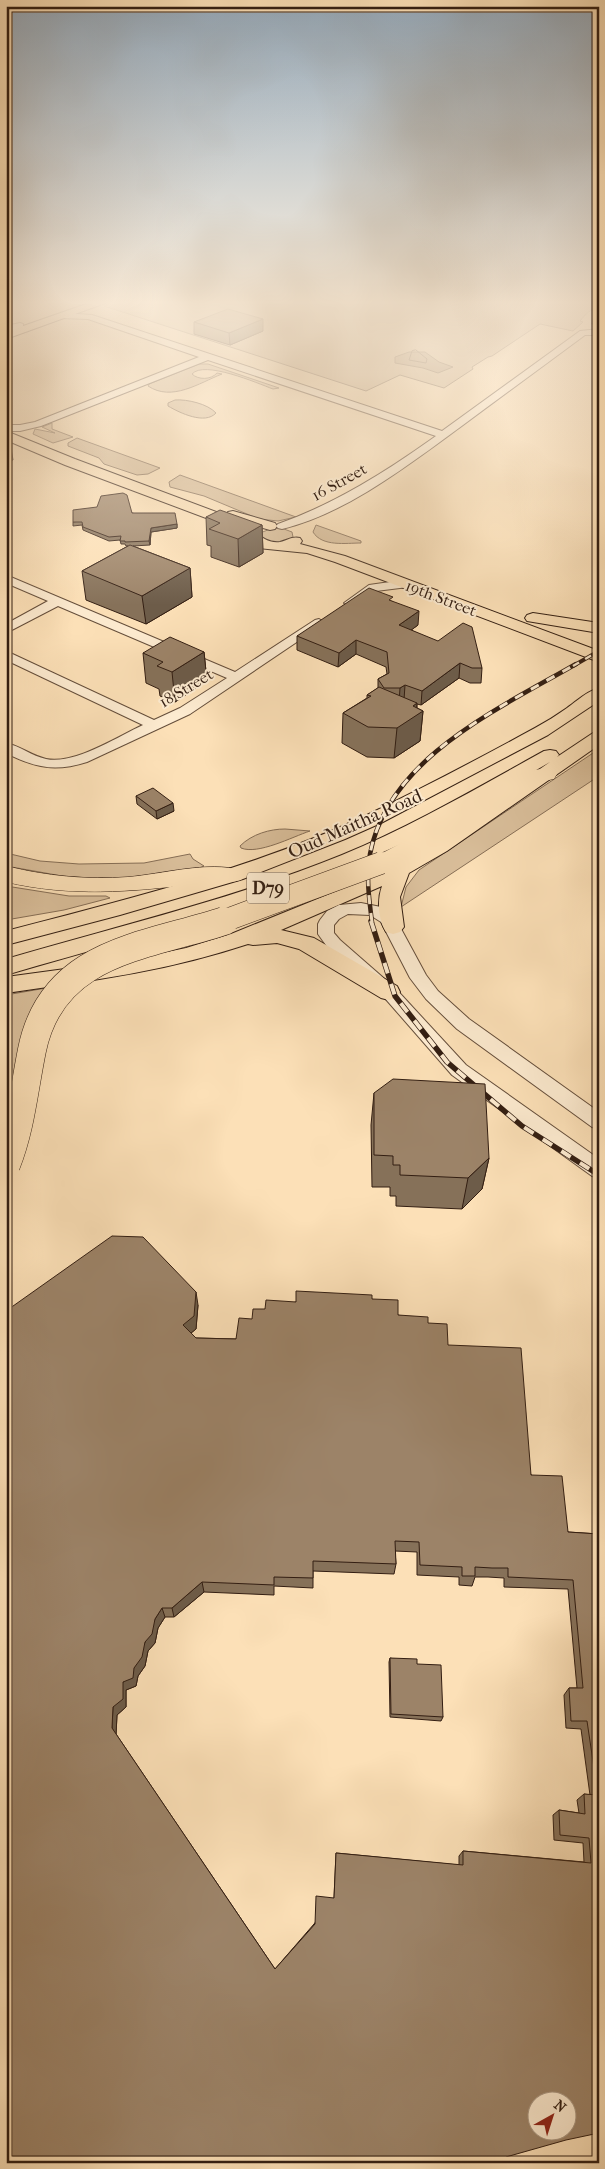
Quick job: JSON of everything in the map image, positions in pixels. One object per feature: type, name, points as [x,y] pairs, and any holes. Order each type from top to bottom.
[{"type":"highway","points":[[6,1165],[22,1111],[36,1030],[43,1014],[55,996],[70,979],[94,963],[124,949],[262,908],[391,866],[532,777],[546,774]]},
{"type":"highway","points":[[6,874],[49,882],[106,885],[145,883],[208,874],[233,874]]},
{"type":"main road","points":[[6,428],[73,457],[246,520],[276,526]]},
{"type":"main road","points":[[6,435],[70,462],[235,524],[252,535],[258,529],[276,526]]},
{"type":"main road","name":"19th Street","points":[[276,526],[599,642]]},
{"type":"main road","points":[[282,546],[294,542],[298,534]]},
{"type":"main road","name":"19th Street","points":[[252,535],[255,541],[263,545],[308,549],[376,572],[503,622],[503,626],[512,634],[583,660],[590,664],[598,675]]},
{"type":"main road","points":[[533,618],[599,628]]},
{"type":"main road","name":"Oud Maitha Road","points":[[6,938],[113,910],[233,874],[300,850],[374,819],[542,731],[572,713],[598,675]]},
{"type":"main road","points":[[516,774],[522,762],[528,756],[599,711]]},
{"type":"main road","name":"Oud Maitha Road","points":[[6,967],[202,910],[316,872],[416,830],[599,726]]},
{"type":"main road","points":[[546,774],[599,738]]},
{"type":"main road","points":[[391,866],[388,898],[393,927]]},
{"type":"main road","points":[[6,985],[124,969],[188,955],[239,939],[349,894],[391,866]]},
{"type":"main road","points":[[239,939],[264,936],[294,938],[320,950],[389,992]]},
{"type":"street","points":[[6,428],[20,428],[38,424],[95,402]]},
{"type":"street","points":[[344,402],[443,435]]},
{"type":"street","name":"16 Street","points":[[276,526],[308,518],[388,473],[491,402]]},
{"type":"street","points":[[28,437],[28,432],[38,424]]},
{"type":"street","name":"16 Street","points":[[298,534],[308,518]]},
{"type":"street","points":[[368,591],[374,584],[376,572]]},
{"type":"street","points":[[6,578],[236,678]]},
{"type":"street","name":"18 Street","points":[[6,747],[39,763],[64,764],[82,759],[156,726],[197,704],[368,591],[379,586],[404,584]]},
{"type":"street","points":[[6,629],[58,601]]},
{"type":"street","points":[[6,655],[156,726]]},
{"type":"street","points":[[599,1122],[463,1024],[446,1009],[419,978],[387,918],[375,911],[360,908],[345,909],[333,915],[326,924],[326,934],[334,944],[389,992],[459,1070],[599,1170]]},
{"type":"shaded area","points":[[194,402],[208,407],[216,413],[206,418],[192,417],[168,406],[168,403]]},
{"type":"shaded area","points":[[52,423],[52,429],[73,437],[53,443],[33,434],[35,429],[55,433],[42,427]]},
{"type":"shaded area","points":[[77,438],[160,468],[148,474],[137,475],[104,464],[99,458],[68,446],[68,443]]},
{"type":"shaded area","points":[[180,475],[296,517],[278,521],[259,519],[204,496],[170,487],[169,482]]},
{"type":"shaded area","points":[[316,525],[361,541],[361,543],[335,543],[322,540],[313,532]]},
{"type":"shaded area","points":[[273,528],[292,532],[293,537],[283,543],[262,541],[260,533]]},
{"type":"shaded area","points":[[599,749],[599,776],[401,907],[406,887],[419,870]]},
{"type":"shaded area","points":[[285,829],[310,831],[266,847],[248,850],[240,846],[250,838],[261,833]]},
{"type":"shaded area","points":[[6,853],[40,861],[79,864],[144,863],[190,854],[193,859],[204,866],[197,869],[124,878],[92,878],[62,876],[6,866]]},
{"type":"shaded area","points":[[6,886],[69,896],[106,896],[110,898],[64,910],[6,920]]},
{"type":"shaded area","points":[[52,987],[6,1150],[6,995]]},
{"type":"building","points":[[123,493],[127,495],[132,513],[175,513],[177,524],[151,528],[149,541],[125,542],[120,541],[121,536],[109,537],[83,527],[82,522],[73,522],[73,510],[97,507],[101,496]]},
{"type":"building","points":[[220,510],[262,525],[238,539],[209,529],[220,523],[206,517]]},
{"type":"building","points":[[130,545],[190,568],[142,596],[82,571]]},
{"type":"building","points":[[369,588],[393,597],[389,600],[419,611],[399,625],[438,641],[463,623],[472,627],[482,668],[472,668],[460,663],[422,691],[405,685],[400,688],[384,688],[378,679],[389,673],[387,652],[356,640],[339,653],[297,636]]},
{"type":"building","points":[[170,637],[204,652],[172,672],[157,666],[163,662],[143,653]]},
{"type":"building","points":[[379,687],[417,703],[413,706],[423,711],[397,728],[368,727],[343,713],[371,696],[367,695]]},
{"type":"building","points":[[153,788],[173,803],[156,811],[136,796]]},
{"type":"building","points":[[393,1079],[485,1084],[489,1158],[468,1178],[400,1175],[400,1165],[393,1165],[393,1156],[374,1155],[374,1093]]},
{"type":"building","points":[[112,1236],[143,1237],[196,1292],[194,1316],[183,1325],[196,1338],[236,1339],[239,1318],[252,1319],[253,1309],[265,1309],[266,1300],[296,1302],[296,1291],[372,1295],[372,1299],[398,1300],[398,1315],[428,1317],[428,1323],[447,1324],[448,1345],[521,1348],[531,1475],[562,1476],[568,1532],[599,1534],[599,2133],[578,2137],[578,2092],[528,2092],[528,2142],[559,2142],[506,2157],[507,2163],[6,2163],[6,1311]],"holes":[[[395,1541],[419,1542],[420,1565],[462,1567],[462,1576],[475,1576],[475,1567],[508,1568],[508,1577],[573,1580],[583,1688],[569,1688],[571,1721],[587,1721],[598,1795],[584,1794],[585,1814],[559,1810],[560,1835],[589,1838],[591,1863],[463,1851],[463,1865],[336,1853],[334,1898],[316,1896],[315,1924],[275,1969],[112,1728],[113,1707],[123,1699],[123,1682],[133,1678],[134,1668],[142,1657],[145,1642],[152,1634],[155,1619],[162,1608],[172,1608],[202,1582],[274,1585],[274,1577],[313,1578],[313,1561],[396,1564]]]},
{"type":"building","points":[[390,1658],[417,1659],[417,1664],[441,1665],[443,1717],[391,1714]]},
{"type":"railway","points":[[573,666],[599,651]]},
{"type":"railway","points":[[372,922],[368,880],[370,854],[381,820],[399,790],[423,763],[451,739],[482,718],[576,664]]},
{"type":"railway","points":[[371,921],[395,996],[447,1062],[522,1126],[599,1175]]}]
